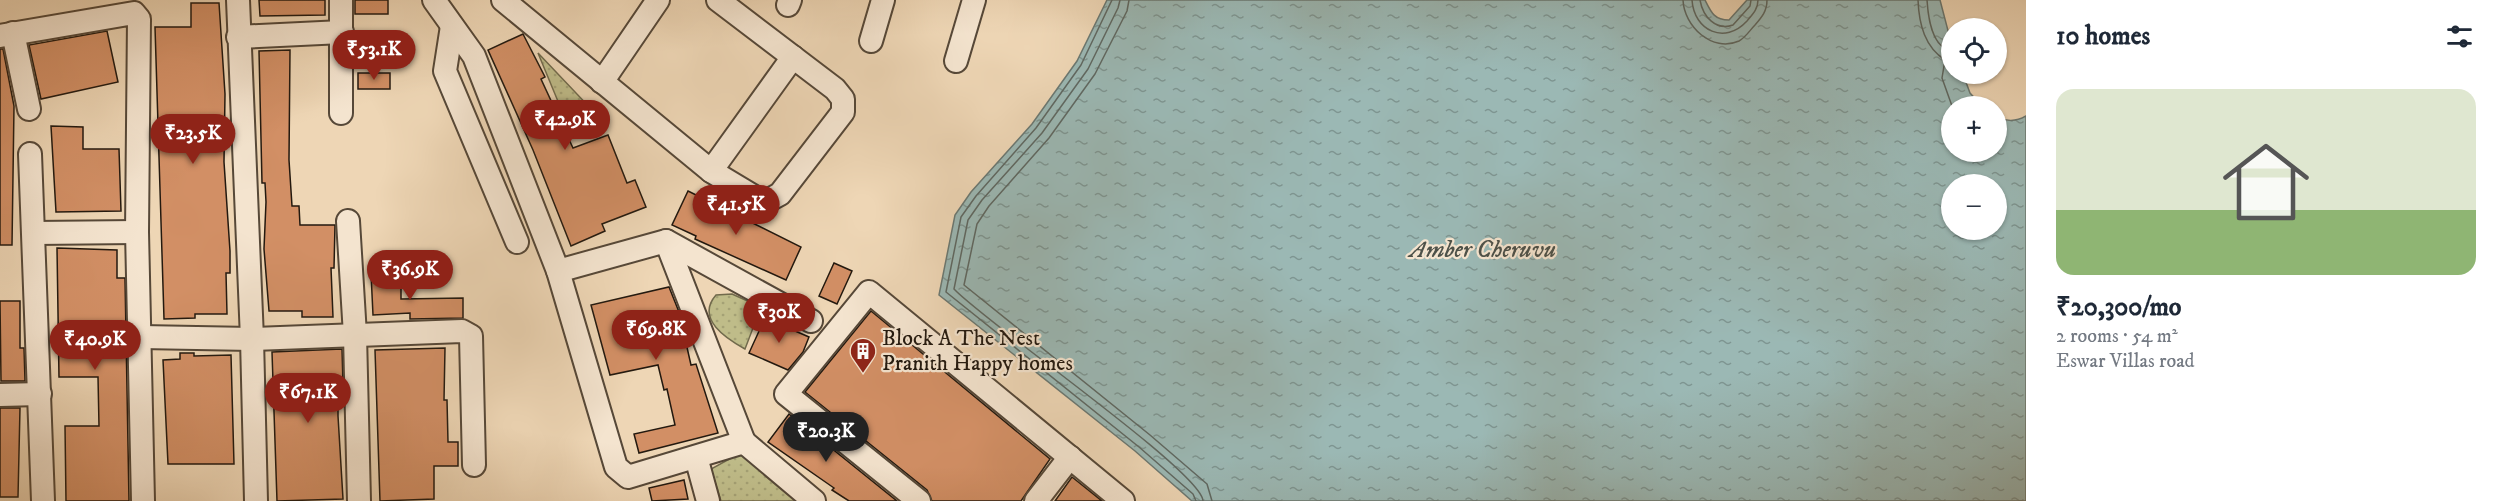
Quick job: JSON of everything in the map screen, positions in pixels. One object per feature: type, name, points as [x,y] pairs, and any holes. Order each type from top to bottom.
[{"type":"street","points":[[238,0],[252,339],[256,501]]},
{"type":"street","points":[[341,0],[341,113]]},
{"type":"street","points":[[434,0],[474,56],[558,271],[616,467],[628,477],[744,442]]},
{"type":"street","points":[[503,0],[711,171],[756,198],[767,201],[780,194],[843,112],[843,99],[835,88],[718,0]]},
{"type":"street","points":[[602,82],[658,0]]},
{"type":"street","points":[[871,41],[883,0]]},
{"type":"street","points":[[956,61],[974,0]]},
{"type":"street","points":[[29,109],[7,34],[134,13],[139,19],[137,232],[141,338],[142,501]]},
{"type":"street","points":[[452,26],[445,71],[517,242]]},
{"type":"street","points":[[238,37],[342,32]]},
{"type":"street","points":[[711,171],[793,57]]},
{"type":"street","points":[[30,154],[43,501]]},
{"type":"street","points":[[348,220],[355,335],[359,501]]},
{"type":"street","points":[[34,233],[137,232]]},
{"type":"street","points":[[558,271],[666,241],[811,321]]},
{"type":"street","points":[[666,241],[744,442],[814,501]]},
{"type":"street","points":[[919,501],[786,394],[869,292],[1124,501]]},
{"type":"street","points":[[141,338],[252,339],[462,332],[471,336],[474,465]]},
{"type":"street","points":[[0,395],[40,394]]},
{"type":"street","points":[[696,457],[708,501]]},
{"type":"street","points":[[1036,501],[1070,457]]},
{"type":"shaded area","points":[[538,53],[595,113],[569,128]]},
{"type":"shaded area","points":[[732,294],[761,307],[745,349],[722,334],[711,320],[709,312],[710,304],[716,295]]},
{"type":"shaded area","points":[[744,451],[802,501],[721,501],[711,469]]},
{"type":"water","name":"Amber Cheruvu","points":[[1107,0],[1705,0],[1716,17],[1729,20],[1747,0],[1940,0],[1945,18],[1941,18],[1941,84],[1967,84],[1973,96],[1941,96],[1941,162],[2007,162],[2007,120],[2026,116],[2026,501],[1192,501],[1135,451],[939,295],[955,215],[971,192],[1032,124],[1077,61]]},
{"type":"building","points":[[259,0],[325,0],[325,15],[260,16]]},
{"type":"building","points":[[355,0],[388,0],[388,14],[355,14]]},
{"type":"building","points":[[191,3],[219,3],[225,94],[224,162],[230,251],[230,273],[226,273],[227,314],[195,314],[195,318],[164,319],[155,27],[191,27]]},
{"type":"building","points":[[107,31],[118,82],[41,99],[29,45]]},
{"type":"building","points":[[523,34],[545,77],[541,79],[573,148],[608,135],[627,183],[635,180],[646,207],[602,224],[605,231],[571,246],[533,150],[488,50]]},
{"type":"building","points":[[0,49],[3,49],[14,106],[12,245],[0,245]]},
{"type":"building","points":[[290,50],[289,160],[292,206],[299,206],[300,225],[335,225],[334,268],[331,268],[333,317],[302,317],[302,311],[269,311],[264,249],[266,202],[265,183],[262,183],[259,51]]},
{"type":"building","points":[[358,73],[390,73],[390,89],[358,89]]},
{"type":"building","points":[[51,126],[83,127],[83,149],[119,149],[121,211],[56,212]]},
{"type":"building","points":[[688,191],[801,247],[786,280],[695,239],[696,236],[672,225]]},
{"type":"building","points":[[57,248],[117,250],[117,278],[125,278],[129,501],[66,501],[65,426],[99,426],[98,377],[59,377]]},
{"type":"building","points":[[834,263],[852,271],[837,304],[819,296]]},
{"type":"building","points":[[371,273],[401,273],[401,299],[463,298],[463,318],[410,319],[410,313],[373,315]]},
{"type":"building","points":[[669,287],[679,312],[691,365],[696,364],[718,433],[639,453],[634,434],[675,425],[667,389],[664,390],[658,365],[610,375],[591,305]]},
{"type":"building","points":[[0,301],[20,301],[20,348],[24,348],[25,381],[1,381]]},
{"type":"building","points":[[871,311],[1050,459],[1021,501],[932,501],[927,490],[805,392]]},
{"type":"building","points":[[765,318],[809,337],[803,352],[788,370],[749,353]]},
{"type":"building","points":[[445,348],[444,400],[447,400],[448,442],[458,442],[458,466],[434,466],[434,499],[380,501],[375,350]]},
{"type":"building","points":[[342,349],[343,385],[338,385],[338,416],[343,499],[277,501],[272,352]]},
{"type":"building","points":[[180,353],[194,353],[194,356],[231,355],[234,464],[168,464],[163,360],[180,359]]},
{"type":"building","points":[[0,408],[20,408],[18,497],[0,497]]},
{"type":"building","points":[[789,414],[897,501],[849,501],[768,442]]},
{"type":"building","points":[[1072,477],[1102,501],[1055,501]]},
{"type":"building","points":[[684,480],[688,499],[652,501],[649,488]]},
{"type":"place","name":"Block A The Nest Pranith Happy homes","points":[[863,374]]}]
